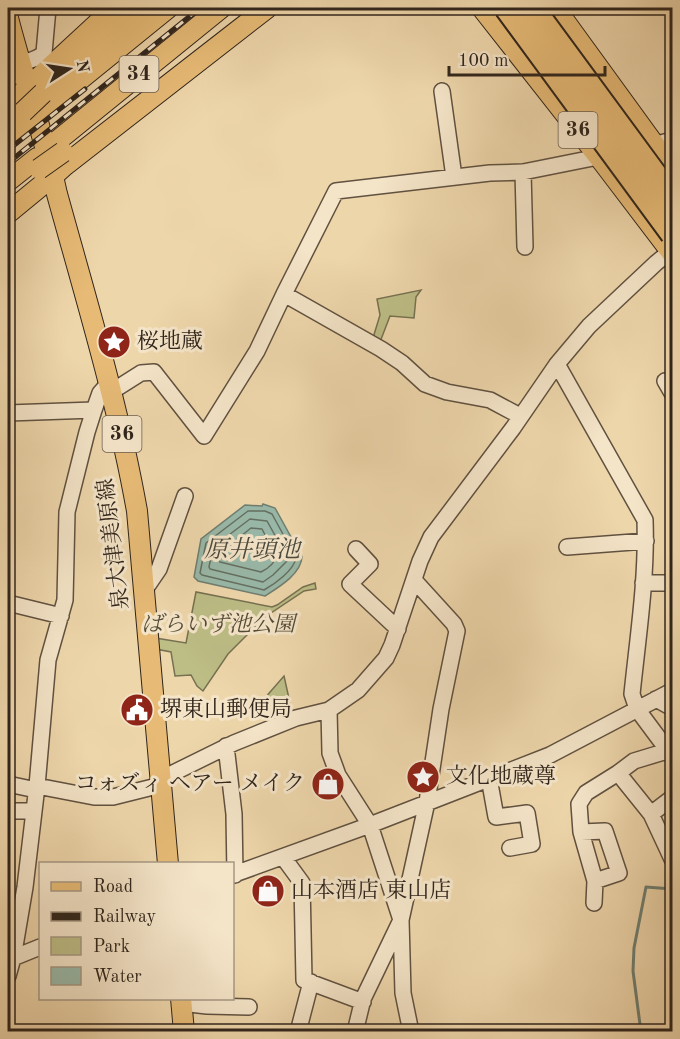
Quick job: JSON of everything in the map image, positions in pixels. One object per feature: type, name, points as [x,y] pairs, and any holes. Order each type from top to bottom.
[{"type":"highway","points":[[506,8],[672,247]]},
{"type":"highway","points":[[533,8],[672,197]]},
{"type":"main road","points":[[38,96],[100,21],[117,8]]},
{"type":"main road","points":[[16,117],[136,8]]},
{"type":"main road","name":"34","points":[[8,138],[16,117],[38,96],[168,8]]},
{"type":"main road","name":"34","points":[[8,181],[43,168],[60,146],[221,8]]},
{"type":"main road","points":[[60,146],[252,8]]},
{"type":"main road","points":[[8,189],[43,168],[64,166],[267,8]]},
{"type":"main road","name":"36","points":[[482,8],[672,247]]},
{"type":"main road","name":"36","points":[[555,8],[664,143],[672,169]]},
{"type":"main road","name":"泉大津美原線","points":[[8,18],[20,64],[38,96],[43,168],[110,387],[128,459],[137,511],[168,862]]},
{"type":"main road","points":[[8,213],[43,168]]},
{"type":"main road","points":[[181,1001],[184,1032]]},
{"type":"street","points":[[8,82],[14,68],[39,58],[44,53],[48,8]]},
{"type":"street","points":[[442,92],[454,177]]},
{"type":"street","points":[[8,976],[25,886],[37,788],[48,660],[65,600],[66,512],[100,393],[141,373],[154,372],[204,436],[257,351],[336,191],[454,177],[523,172],[664,143]]},
{"type":"street","points":[[523,172],[525,247]]},
{"type":"street","points":[[8,784],[94,797],[113,797],[161,782],[226,746],[296,718],[329,710],[358,690],[386,658],[393,645],[420,561],[431,537],[513,428],[557,364],[589,326],[672,247]]},
{"type":"street","points":[[284,294],[381,349],[402,363],[425,384],[447,392],[490,400],[520,416]]},
{"type":"street","points":[[557,364],[645,520],[643,583],[632,694],[637,709],[670,754],[634,761],[586,793],[579,804],[581,832],[595,881],[594,903]]},
{"type":"street","points":[[8,413],[94,410]]},
{"type":"street","points":[[144,591],[159,568],[185,496]]},
{"type":"street","points":[[567,547],[646,541]]},
{"type":"street","points":[[356,549],[370,564],[350,584],[398,629]]},
{"type":"street","points":[[355,1032],[363,1002],[401,920],[427,802],[441,709],[457,631],[454,624],[414,580]]},
{"type":"street","points":[[643,583],[672,583]]},
{"type":"street","points":[[8,603],[61,616]]},
{"type":"street","points":[[226,746],[234,814],[234,875],[370,825],[550,754],[672,691]]},
{"type":"street","points":[[656,699],[672,708]]},
{"type":"street","points":[[329,710],[330,753],[338,775],[370,825],[401,920],[404,993],[411,1032]]},
{"type":"street","points":[[618,773],[651,814],[672,859]]},
{"type":"street","points":[[489,778],[496,817],[527,813],[532,844],[510,848]]},
{"type":"street","points":[[651,814],[672,798]]},
{"type":"street","points":[[8,811],[33,811]]},
{"type":"street","points":[[581,832],[605,831],[619,873],[595,881]]},
{"type":"street","points":[[283,856],[302,883],[304,980],[363,1002]]},
{"type":"street","points":[[10,959],[39,947]]},
{"type":"street","points":[[298,1032],[311,982]]},
{"type":"street","points":[[181,1001],[207,1006],[249,1007]]},
{"type":"green space","points":[[421,290],[416,297],[414,318],[390,316],[380,342],[373,338],[380,315],[377,299]]},
{"type":"green space","name":"ばらいず池公園","points":[[315,583],[316,589],[304,591],[265,617],[228,654],[203,691],[191,675],[175,676],[171,652],[156,649],[155,638],[186,643],[196,592],[272,607],[303,587]]},
{"type":"green space","points":[[284,676],[292,712],[285,717],[264,699]]},
{"type":"water","name":"原井頭池","points":[[263,504],[275,508],[302,557],[294,574],[265,596],[198,581],[194,577],[201,539],[245,505],[262,506]]},
{"type":"waterway","points":[[641,1032],[633,971],[634,948],[646,887],[672,889]]},
{"type":"railway","points":[[8,163],[200,8]]},
{"type":"railway","points":[[8,150],[85,89]]},
{"type":"place","name":"桜地蔵","points":[[114,342]]},
{"type":"place","name":"堺東山郵便局","points":[[137,710]]},
{"type":"place","name":"文化地蔵尊","points":[[423,777]]},
{"type":"place","name":"コォズィ ヘアー メイク","points":[[328,784]]},
{"type":"place","name":"山本酒店 東山店","points":[[268,891]]}]
